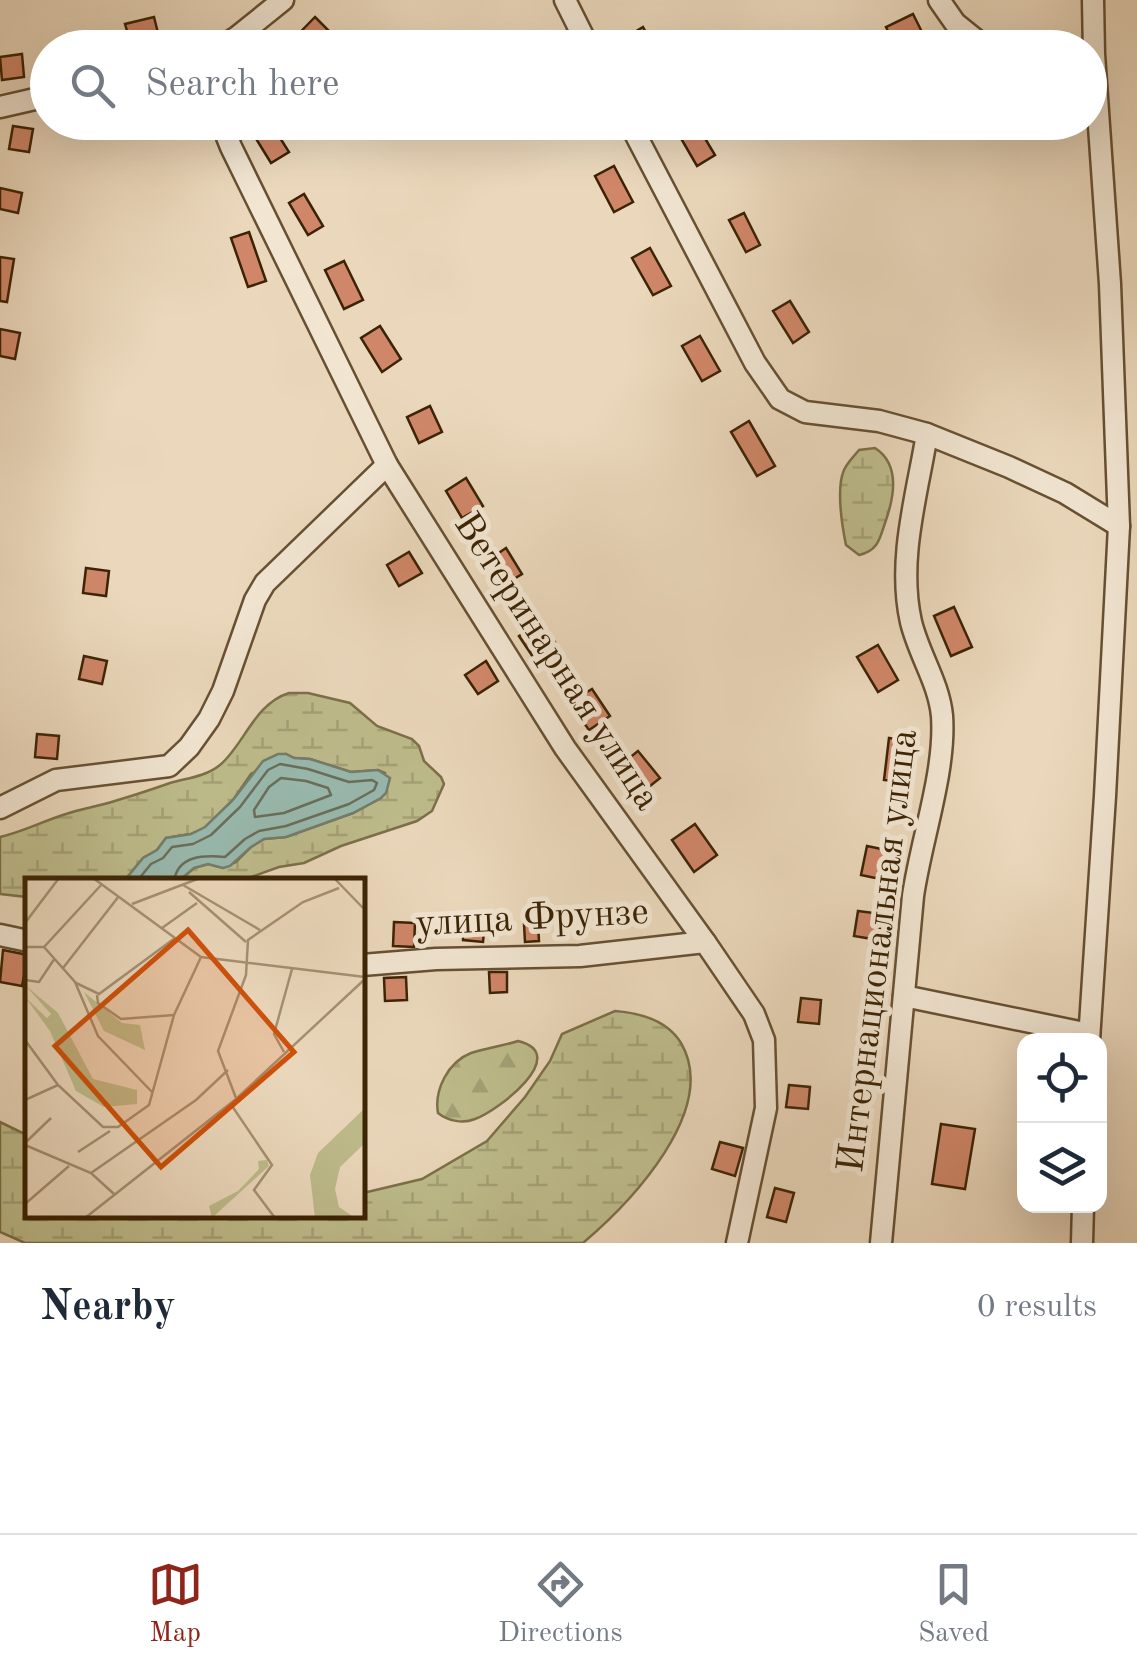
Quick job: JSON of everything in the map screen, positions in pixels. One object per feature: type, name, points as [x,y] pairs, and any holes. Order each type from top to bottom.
[{"type":"street","points":[[246,30],[283,0]]},
{"type":"street","points":[[565,0],[580,30]]},
{"type":"street","points":[[938,0],[964,30]]},
{"type":"street","points":[[1092,30],[1093,0]]},
{"type":"street","points":[[0,107],[30,100]]},
{"type":"street","name":"Ветеринарная улица","points":[[228,140],[386,465],[565,748],[754,1014],[764,1040],[766,1108],[737,1243]]},
{"type":"street","points":[[637,140],[755,363],[780,398],[804,412],[878,421],[927,434],[1064,494],[1118,526]]},
{"type":"street","points":[[1089,1033],[1127,576],[1118,526],[1110,284],[1099,140]]},
{"type":"street","name":"Интернациональная улица","points":[[881,1243],[913,896],[942,740],[942,713],[911,623],[907,599],[907,544],[927,434]]},
{"type":"street","points":[[0,808],[56,780],[170,766],[189,747],[224,691],[265,583],[386,465]]},
{"type":"street","points":[[0,935],[25,940]]},
{"type":"street","name":"улица Фрунзе","points":[[365,965],[580,956],[705,942]]},
{"type":"street","points":[[904,996],[1071,1033]]},
{"type":"street","points":[[1082,1243],[1083,1213]]},
{"type":"green space","points":[[875,448],[892,472],[891,501],[878,542],[859,555],[846,545],[840,487],[847,465],[859,450]]},
{"type":"green space","points":[[289,693],[308,693],[350,703],[377,726],[412,739],[444,784],[432,811],[417,821],[341,846],[304,863],[249,878],[182,878],[194,868],[208,864],[223,868],[264,839],[286,837],[353,813],[381,798],[385,773],[351,772],[286,754],[251,774],[233,800],[205,828],[166,838],[127,878],[25,878],[25,897],[0,894],[0,837],[208,772],[228,757],[258,715]]},
{"type":"green space","points":[[615,1011],[634,1014],[652,1019],[675,1035],[690,1069],[689,1097],[680,1125],[664,1153],[624,1204],[583,1243],[25,1243],[0,1232],[0,1122],[25,1134],[25,1218],[365,1218],[365,1193],[422,1179],[487,1141],[525,1097],[550,1061],[562,1034]]},
{"type":"green space","points":[[518,1041],[533,1048],[537,1058],[534,1069],[513,1094],[470,1121],[456,1121],[438,1113],[441,1086],[456,1063],[471,1053]]},
{"type":"water","points":[[286,754],[351,772],[378,770],[390,778],[381,798],[353,813],[286,837],[264,839],[230,866],[208,864],[194,868],[182,878],[127,878],[166,838],[205,827],[233,800],[263,761]]},
{"type":"building","points":[[913,14],[921,30],[887,30],[886,27]]},
{"type":"building","points":[[154,17],[157,30],[127,30],[125,24]]},
{"type":"building","points":[[315,17],[328,30],[302,30]]},
{"type":"building","points":[[22,54],[24,77],[2,80],[0,57]]},
{"type":"building","points":[[13,126],[30,129],[29,152],[9,149]]},
{"type":"building","points":[[257,140],[281,140],[289,152],[271,163]]},
{"type":"building","points":[[682,140],[706,140],[715,155],[697,166]]},
{"type":"building","points":[[614,166],[633,202],[614,212],[595,176]]},
{"type":"building","points":[[0,188],[22,193],[18,213],[0,209]]},
{"type":"building","points":[[304,194],[323,226],[308,235],[289,203]]},
{"type":"building","points":[[744,213],[760,245],[746,252],[729,220]]},
{"type":"building","points":[[249,232],[266,281],[248,287],[231,238]]},
{"type":"building","points":[[650,248],[671,286],[653,295],[632,258]]},
{"type":"building","points":[[0,257],[14,259],[7,302],[0,301]]},
{"type":"building","points":[[344,261],[363,300],[344,309],[325,270]]},
{"type":"building","points":[[790,301],[809,332],[793,343],[773,311]]},
{"type":"building","points":[[380,326],[401,359],[382,372],[361,338]]},
{"type":"building","points":[[0,329],[20,333],[15,359],[0,356]]},
{"type":"building","points":[[700,336],[720,371],[702,381],[682,346]]},
{"type":"building","points":[[430,406],[442,432],[419,443],[407,417]]},
{"type":"building","points":[[749,421],[775,466],[757,476],[731,432]]},
{"type":"building","points":[[466,478],[483,506],[462,518],[446,491]]},
{"type":"building","points":[[506,548],[522,574],[499,588],[484,563]]},
{"type":"building","points":[[409,552],[422,573],[399,586],[387,565]]},
{"type":"building","points":[[86,568],[109,571],[106,596],[83,593]]},
{"type":"building","points":[[954,607],[972,647],[951,656],[934,616]]},
{"type":"building","points":[[541,622],[559,648],[537,663],[519,636]]},
{"type":"building","points":[[878,645],[898,680],[878,692],[857,657]]},
{"type":"building","points":[[84,656],[107,661],[102,684],[79,679]]},
{"type":"building","points":[[486,661],[498,681],[478,694],[465,675]]},
{"type":"building","points":[[592,689],[610,716],[589,730],[570,703]]},
{"type":"building","points":[[37,734],[59,736],[57,759],[35,757]]},
{"type":"building","points":[[889,738],[914,741],[908,783],[884,780]]},
{"type":"building","points":[[638,751],[660,778],[640,794],[618,767]]},
{"type":"building","points":[[695,824],[717,855],[694,872],[672,840]]},
{"type":"building","points":[[867,846],[891,851],[885,880],[861,875]]},
{"type":"building","points":[[858,911],[882,914],[878,940],[854,936]]},
{"type":"building","points":[[464,919],[485,921],[483,942],[463,940]]},
{"type":"building","points":[[394,922],[415,923],[414,947],[393,946]]},
{"type":"building","points":[[538,923],[539,941],[525,942],[524,924]]},
{"type":"building","points":[[3,950],[25,954],[22,986],[0,982]]},
{"type":"building","points":[[489,972],[507,972],[507,992],[490,993]]},
{"type":"building","points":[[406,977],[407,1000],[385,1001],[384,978]]},
{"type":"building","points":[[801,998],[821,1000],[819,1024],[798,1022]]},
{"type":"building","points":[[789,1085],[810,1087],[808,1109],[786,1107]]},
{"type":"building","points":[[941,1124],[975,1129],[965,1189],[932,1184]]},
{"type":"building","points":[[720,1142],[743,1148],[735,1176],[712,1169]]},
{"type":"building","points":[[775,1188],[794,1193],[786,1222],[767,1217]]}]
